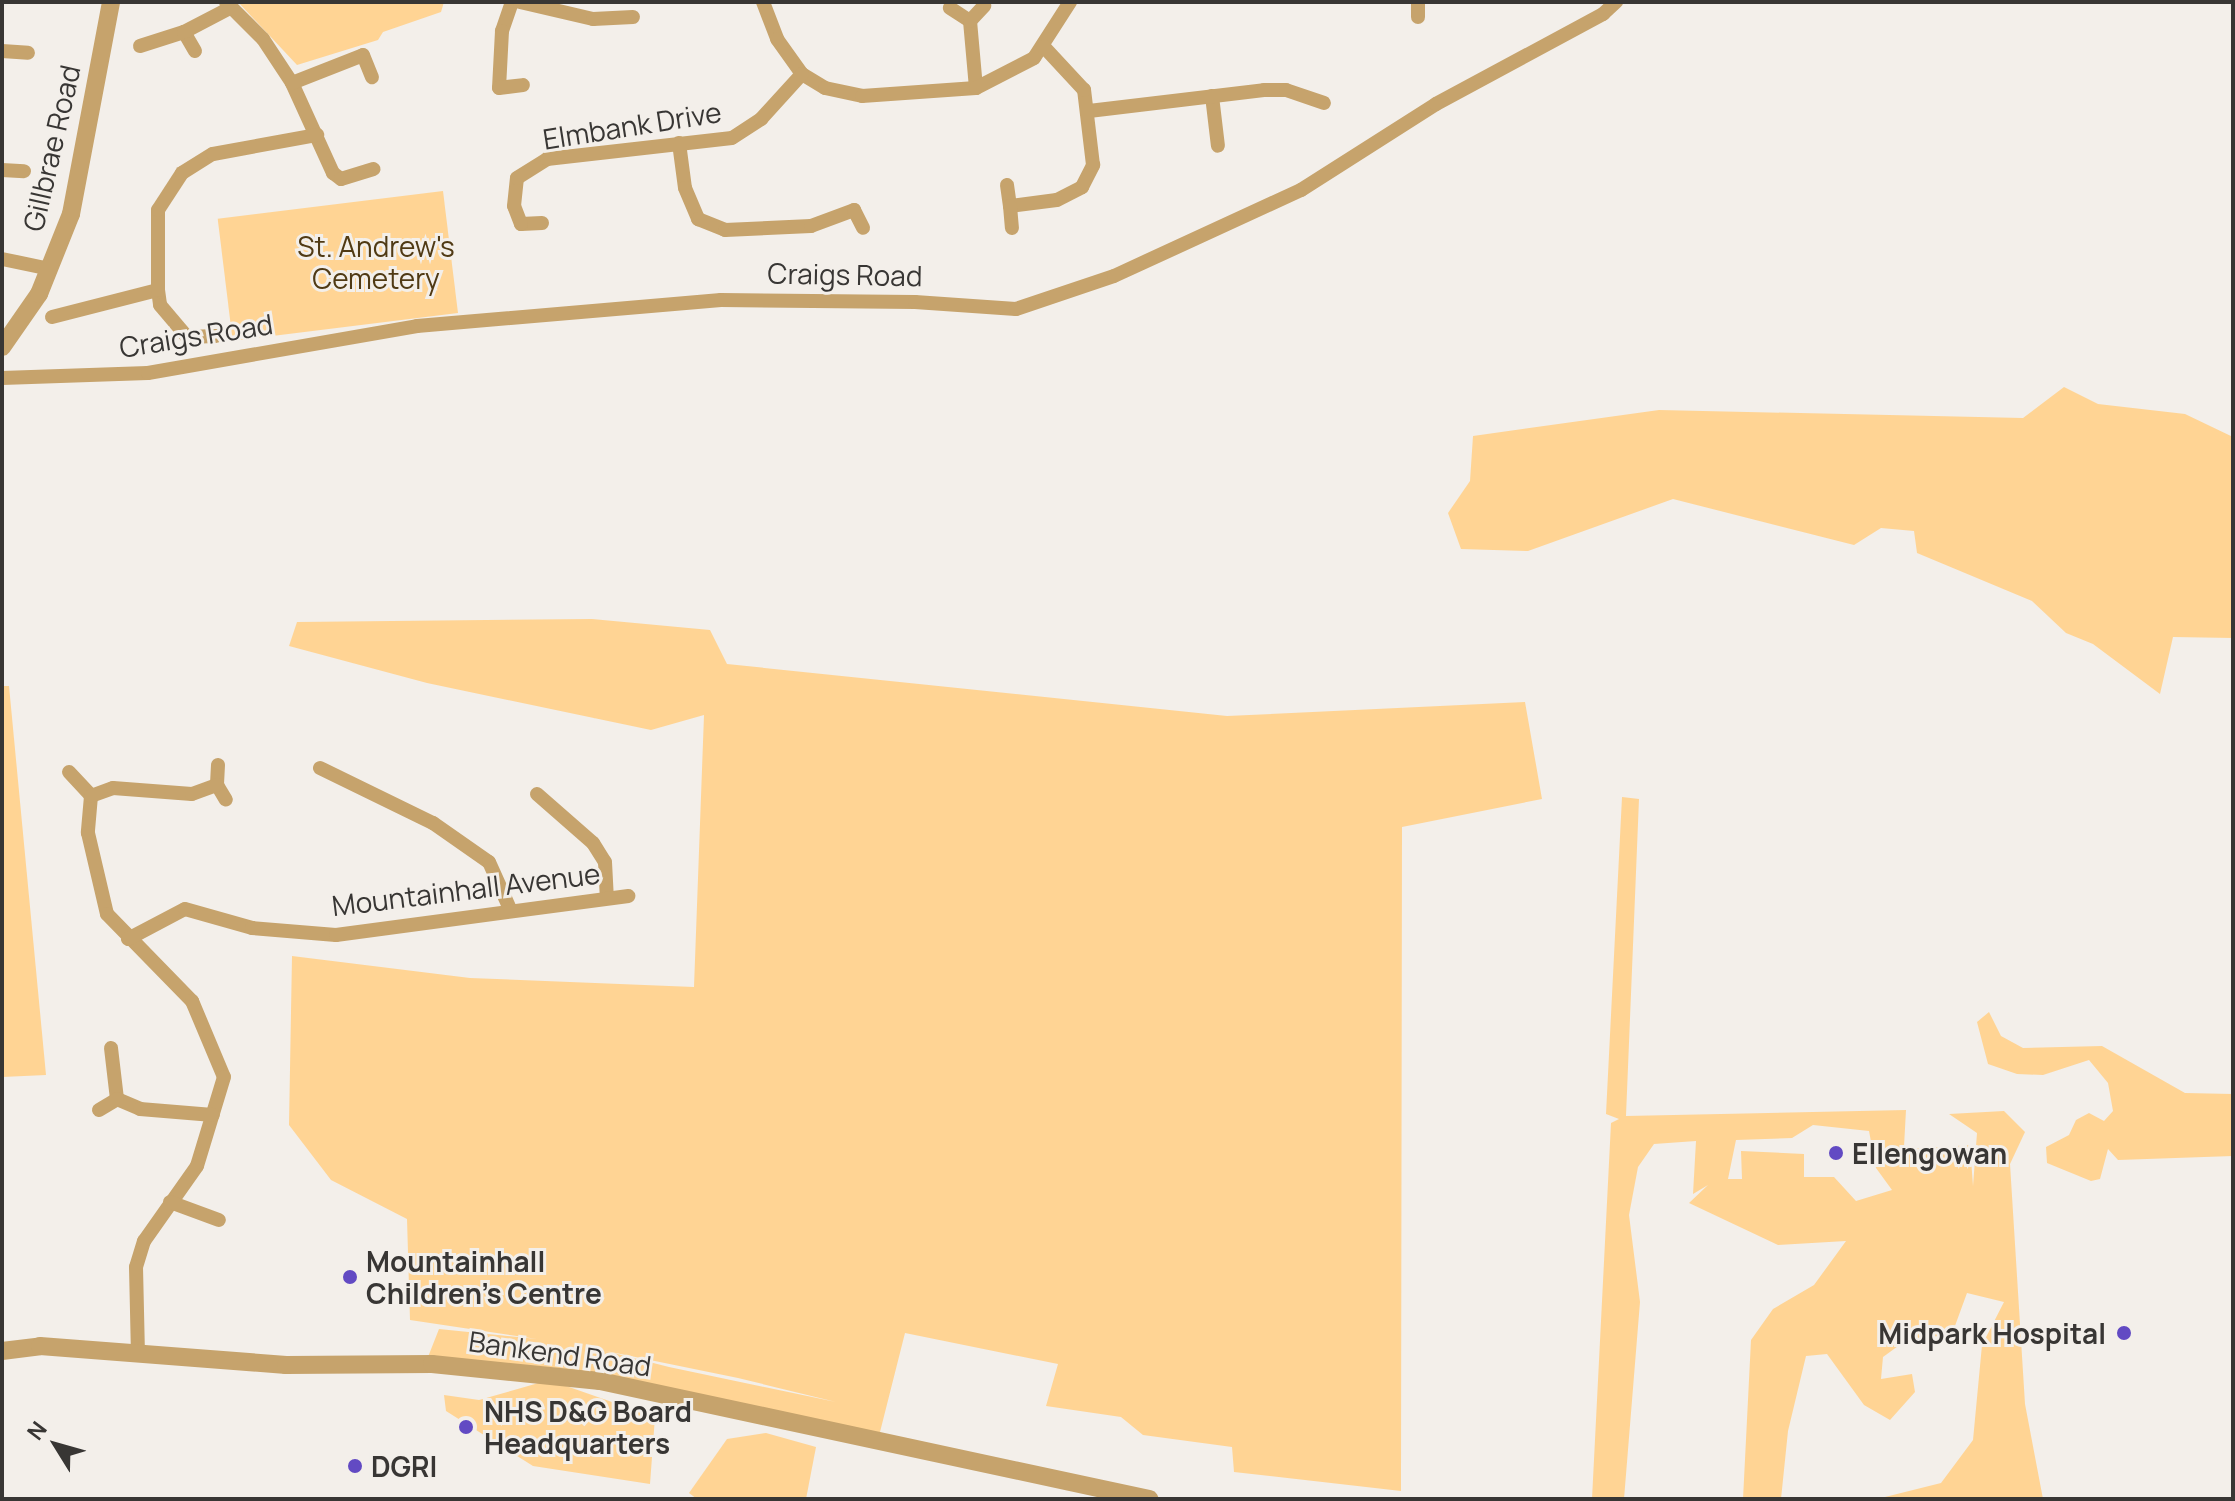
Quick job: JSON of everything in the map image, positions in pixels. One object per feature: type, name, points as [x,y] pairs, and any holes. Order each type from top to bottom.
[{"type":"street","name":"Gillbrae Road","points":[[4,345],[50,269],[71,214],[111,2]]},
{"type":"street","points":[[512,2],[502,31],[499,88],[523,85]]},
{"type":"street","points":[[520,2],[608,18],[633,17]]},
{"type":"street","points":[[763,2],[777,39],[802,74],[825,88],[862,96],[976,88],[1022,68],[1044,47],[1070,2]]},
{"type":"street","name":"Craigs Road","points":[[2,378],[148,373],[417,326],[721,300],[915,302],[1016,309],[1114,276],[1301,190],[1436,104],[1603,14],[1616,2]]},
{"type":"street","points":[[140,46],[184,32],[227,5],[263,39],[292,83],[333,173],[341,179],[374,169]]},
{"type":"street","points":[[976,88],[970,21],[984,6]]},
{"type":"street","points":[[950,8],[970,21]]},
{"type":"street","points":[[608,18],[608,34]]},
{"type":"street","points":[[184,32],[195,51]]},
{"type":"street","points":[[1010,206],[1057,200],[1082,187],[1093,165],[1089,111],[1077,78],[1044,47]]},
{"type":"street","points":[[2,51],[28,53]]},
{"type":"street","points":[[292,83],[363,55],[372,77]]},
{"type":"street","name":"Elmbank Drive","points":[[542,223],[521,224],[514,206],[517,178],[547,159],[732,138],[748,130],[802,74]]},
{"type":"street","points":[[1089,111],[1286,90],[1324,103]]},
{"type":"street","points":[[1212,96],[1218,146]]},
{"type":"street","points":[[216,336],[187,337],[160,305],[158,210],[182,173],[213,154],[317,135]]},
{"type":"street","points":[[679,143],[685,188],[698,219],[725,230],[811,226],[854,210],[863,228]]},
{"type":"street","points":[[2,170],[24,171]]},
{"type":"street","points":[[1007,185],[1012,228]]},
{"type":"street","points":[[2,259],[50,269]]},
{"type":"street","points":[[52,317],[158,290]]},
{"type":"street","points":[[218,765],[217,785],[226,800]]},
{"type":"street","points":[[320,768],[433,823],[489,862],[510,909]]},
{"type":"street","points":[[69,772],[91,796],[88,833],[107,914],[128,939],[192,1001],[224,1077],[197,1166],[144,1241],[136,1267],[138,1352]]},
{"type":"street","points":[[91,796],[113,788],[192,794],[217,785]]},
{"type":"street","points":[[537,794],[593,843],[605,862],[607,898]]},
{"type":"street","name":"Mountainhall Avenue","points":[[128,939],[185,909],[252,928],[336,935],[510,909],[628,896]]},
{"type":"street","points":[[111,1048],[117,1099]]},
{"type":"street","points":[[117,1099],[140,1109],[213,1115]]},
{"type":"street","points":[[99,1110],[117,1099]]},
{"type":"street","points":[[170,1202],[219,1220]]},
{"type":"street","name":"Bankend Road","points":[[2,1351],[40,1346],[286,1365],[432,1364],[600,1381],[1149,1499]]},
{"type":"green space","points":[[238,2],[444,2],[441,12],[383,32],[378,40],[297,65]]},
{"type":"green space","name":"St. Andrew's Cemetery","points":[[443,191],[458,313],[233,341],[218,219]]},
{"type":"green space","points":[[2064,387],[2098,404],[2185,414],[2233,437],[2233,638],[2173,637],[2160,694],[2093,644],[2066,633],[2032,601],[1917,553],[1914,531],[1881,528],[1854,545],[1673,499],[1528,551],[1461,549],[1448,513],[1470,481],[1473,436],[1659,410],[2023,418]]},
{"type":"green space","points":[[592,619],[710,630],[727,664],[1227,716],[1525,702],[1542,799],[1402,827],[1401,1491],[1234,1472],[1232,1447],[1143,1435],[1121,1417],[1046,1406],[1058,1364],[905,1333],[879,1436],[579,1370],[428,1357],[439,1329],[537,1339],[410,1320],[407,1219],[331,1180],[289,1125],[292,956],[470,978],[694,987],[704,715],[651,730],[427,683],[289,646],[297,622]],"holes":[[[606,1351],[738,1378],[836,1402]]]},
{"type":"green space","points":[[2,686],[9,686],[46,1075],[2,1077]]},
{"type":"green space","points":[[1622,797],[1639,799],[1626,1116],[1906,1110],[1903,1165],[1908,1149],[1970,1145],[1973,1186],[1977,1133],[1949,1114],[2004,1111],[2025,1132],[2010,1164],[2025,1404],[2043,1499],[1877,1499],[1941,1483],[1973,1440],[1982,1345],[2004,1302],[1967,1293],[1952,1334],[1905,1341],[1883,1357],[1881,1379],[1912,1374],[1915,1392],[1890,1420],[1864,1405],[1827,1354],[1806,1356],[1788,1431],[1781,1499],[1743,1499],[1751,1340],[1773,1309],[1814,1285],[1846,1241],[1778,1245],[1689,1203],[1708,1185],[1693,1194],[1696,1141],[1654,1144],[1638,1167],[1629,1215],[1640,1302],[1624,1499],[1592,1499],[1611,1123],[1619,1119],[1606,1114]],"holes":[[[1813,1125],[1869,1131],[1876,1168],[1892,1190],[1856,1201],[1834,1177],[1804,1177],[1804,1154],[1741,1151],[1742,1179],[1728,1179],[1736,1140],[1792,1138]]]},
{"type":"green space","points":[[1989,1012],[2001,1036],[2023,1048],[2102,1046],[2185,1093],[2233,1094],[2233,1156],[2118,1160],[2108,1149],[2100,1179],[2091,1181],[2047,1163],[2046,1147],[2069,1135],[2076,1120],[2089,1113],[2104,1121],[2113,1111],[2108,1083],[2089,1060],[2043,1075],[2017,1074],[1988,1064],[1977,1022]]},
{"type":"green space","points":[[549,1380],[655,1417],[650,1484],[533,1466],[446,1411],[444,1395],[479,1400]]},
{"type":"green space","points":[[766,1433],[816,1447],[806,1499],[697,1499],[689,1493],[727,1439]]},
{"type":"place","name":"Ellengowan","points":[[1836,1153]]},
{"type":"place","name":"Mountainhall Children's Centre","points":[[350,1277]]},
{"type":"place","name":"Midpark Hospital","points":[[2124,1333]]},
{"type":"place","name":"NHS D&G Board Headquarters","points":[[466,1427]]},
{"type":"place","name":"DGRI","points":[[355,1466]]}]
